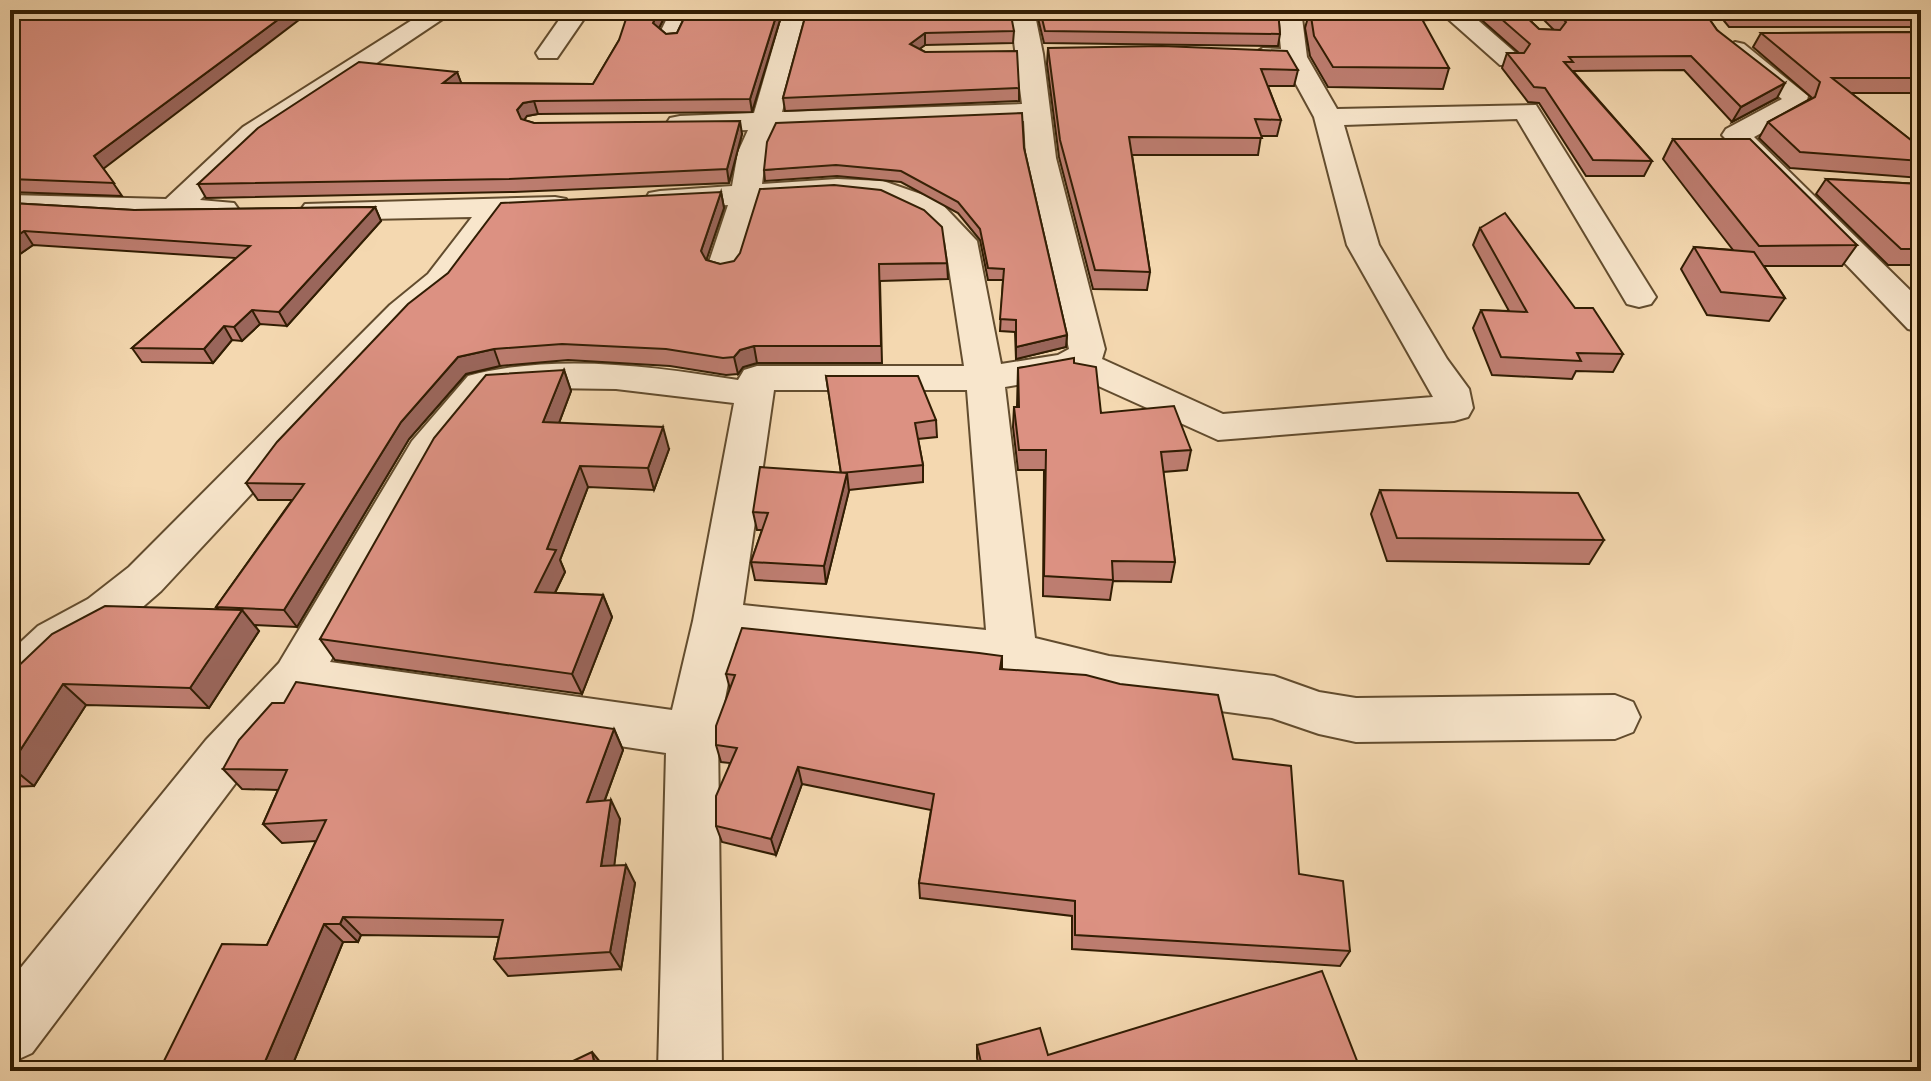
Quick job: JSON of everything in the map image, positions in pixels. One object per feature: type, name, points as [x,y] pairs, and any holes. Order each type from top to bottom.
[{"type":"street","points":[[172,210],[253,133],[444,10]]},
{"type":"street","points":[[548,53],[578,10]]},
{"type":"street","points":[[670,37],[683,10]]},
{"type":"street","points":[[724,268],[742,216],[752,152],[765,123],[796,10]]},
{"type":"street","points":[[1022,10],[1041,158],[1087,349],[1077,362]]},
{"type":"street","points":[[1337,17],[1364,13],[1459,11],[1509,60]]},
{"type":"street","points":[[690,1071],[692,735],[717,621],[757,378],[985,378],[1077,362],[1218,427],[1454,408],[1450,389],[1431,364],[1363,245],[1328,117],[1294,57],[1296,15]]},
{"type":"street","points":[[1752,37],[1718,34],[1795,96],[1795,103],[1736,135],[1785,180],[1921,321]]},
{"type":"street","points":[[1234,55],[1294,57]]},
{"type":"street","points":[[1328,117],[1526,111],[1639,297]]},
{"type":"street","points":[[657,125],[1037,112]]},
{"type":"street","points":[[1785,180],[1830,183]]},
{"type":"street","points":[[634,202],[745,194],[883,190],[913,201],[945,222],[961,241],[985,378],[1012,652]]},
{"type":"street","points":[[10,204],[247,211]]},
{"type":"street","points":[[292,211],[588,205]]},
{"type":"street","points":[[10,683],[55,639],[105,612],[145,579],[402,312],[440,281],[495,208]]},
{"type":"street","points":[[10,1031],[225,756],[296,677],[426,451],[481,384],[533,377],[670,380],[752,394]]},
{"type":"street","points":[[717,621],[1012,652],[1109,676],[1274,697],[1319,713],[1356,720],[1615,717]]},
{"type":"street","points":[[296,677],[692,735]]},
{"type":"building","points":[[10,10],[291,10],[94,156],[114,183],[10,179]]},
{"type":"building","points":[[637,10],[659,10],[653,23],[666,34],[677,33],[688,10],[778,10],[750,99],[534,101],[523,103],[517,110],[521,119],[534,123],[740,121],[727,169],[509,179],[198,184],[258,128],[359,62],[457,72],[443,83],[593,84],[619,40],[626,19],[631,19]]},
{"type":"building","points":[[807,10],[1010,10],[1014,31],[925,33],[910,44],[925,52],[1017,51],[1019,88],[783,98]]},
{"type":"building","points":[[1040,10],[1278,10],[1280,34],[1045,31]]},
{"type":"building","points":[[1310,10],[1417,10],[1449,68],[1333,67],[1314,36]]},
{"type":"building","points":[[1491,10],[1519,10],[1539,29],[1560,30],[1566,22],[1554,10],[1703,10],[1717,30],[1785,83],[1741,107],[1691,56],[1569,57],[1573,62],[1564,62],[1652,161],[1593,160],[1545,88],[1534,87],[1507,53],[1524,53],[1530,44]]},
{"type":"building","points":[[1734,10],[1921,10],[1921,13],[1737,13]]},
{"type":"building","points":[[1921,32],[1921,78],[1832,78],[1921,148],[1921,161],[1800,152],[1768,122],[1815,97],[1820,82],[1761,33]]},
{"type":"building","points":[[1162,46],[1287,51],[1298,70],[1261,69],[1281,120],[1255,119],[1262,138],[1129,137],[1150,272],[1095,270],[1060,140],[1048,48]]},
{"type":"building","points":[[1022,113],[1024,148],[1067,335],[1016,347],[1016,320],[1000,319],[1004,269],[988,268],[980,229],[958,202],[901,171],[836,165],[764,170],[767,142],[776,123]]},
{"type":"building","points":[[1673,139],[1750,139],[1857,245],[1759,246]]},
{"type":"building","points":[[1826,179],[1921,184],[1921,249],[1901,249]]},
{"type":"building","points":[[834,185],[881,190],[924,210],[942,227],[947,263],[879,264],[881,346],[754,346],[740,350],[734,357],[723,358],[666,349],[562,344],[494,349],[458,357],[401,422],[284,610],[216,607],[304,484],[246,483],[277,442],[408,304],[448,273],[501,203],[721,192],[701,251],[706,260],[720,264],[734,261],[740,253],[760,189]]},
{"type":"building","points":[[10,203],[134,210],[375,207],[279,312],[252,310],[234,327],[224,326],[204,349],[132,348],[250,246],[24,231],[10,241]]},
{"type":"building","points":[[1505,213],[1575,308],[1593,308],[1623,354],[1577,353],[1581,361],[1501,357],[1481,310],[1527,312],[1480,228]]},
{"type":"building","points":[[1694,247],[1754,252],[1785,298],[1721,292]]},
{"type":"building","points":[[1074,358],[1074,363],[1096,367],[1101,413],[1174,406],[1191,450],[1161,452],[1175,562],[1112,561],[1113,580],[1044,576],[1046,450],[1019,450],[1014,407],[1019,407],[1018,368]]},
{"type":"building","points":[[564,370],[543,422],[663,427],[648,468],[580,466],[547,549],[556,550],[535,592],[603,595],[572,674],[320,639],[434,438],[486,375]]},
{"type":"building","points":[[826,376],[918,376],[936,420],[915,423],[923,465],[841,473]]},
{"type":"building","points":[[760,467],[847,473],[824,566],[751,562],[768,513],[753,512]]},
{"type":"building","points":[[1380,490],[1578,493],[1604,540],[1397,538]]},
{"type":"building","points":[[105,606],[242,610],[190,688],[63,684],[10,766],[10,674],[52,634]]},
{"type":"building","points":[[742,628],[1002,656],[1000,669],[1086,675],[1120,684],[1218,695],[1233,759],[1291,766],[1299,874],[1343,881],[1350,951],[1075,935],[1075,901],[919,883],[934,794],[798,767],[771,839],[716,826],[716,796],[737,748],[716,745],[716,726],[735,675],[726,674]]},
{"type":"building","points":[[296,682],[614,729],[587,802],[611,800],[601,866],[626,865],[610,952],[494,959],[503,920],[343,917],[340,924],[324,924],[261,1071],[159,1071],[222,944],[267,945],[326,820],[263,824],[287,770],[223,769],[239,740],[272,703],[284,703]]},
{"type":"building","points":[[1322,971],[1361,1071],[983,1071],[977,1045],[1040,1028],[1048,1055]]},
{"type":"building","points":[[592,1052],[596,1071],[552,1071]]}]
